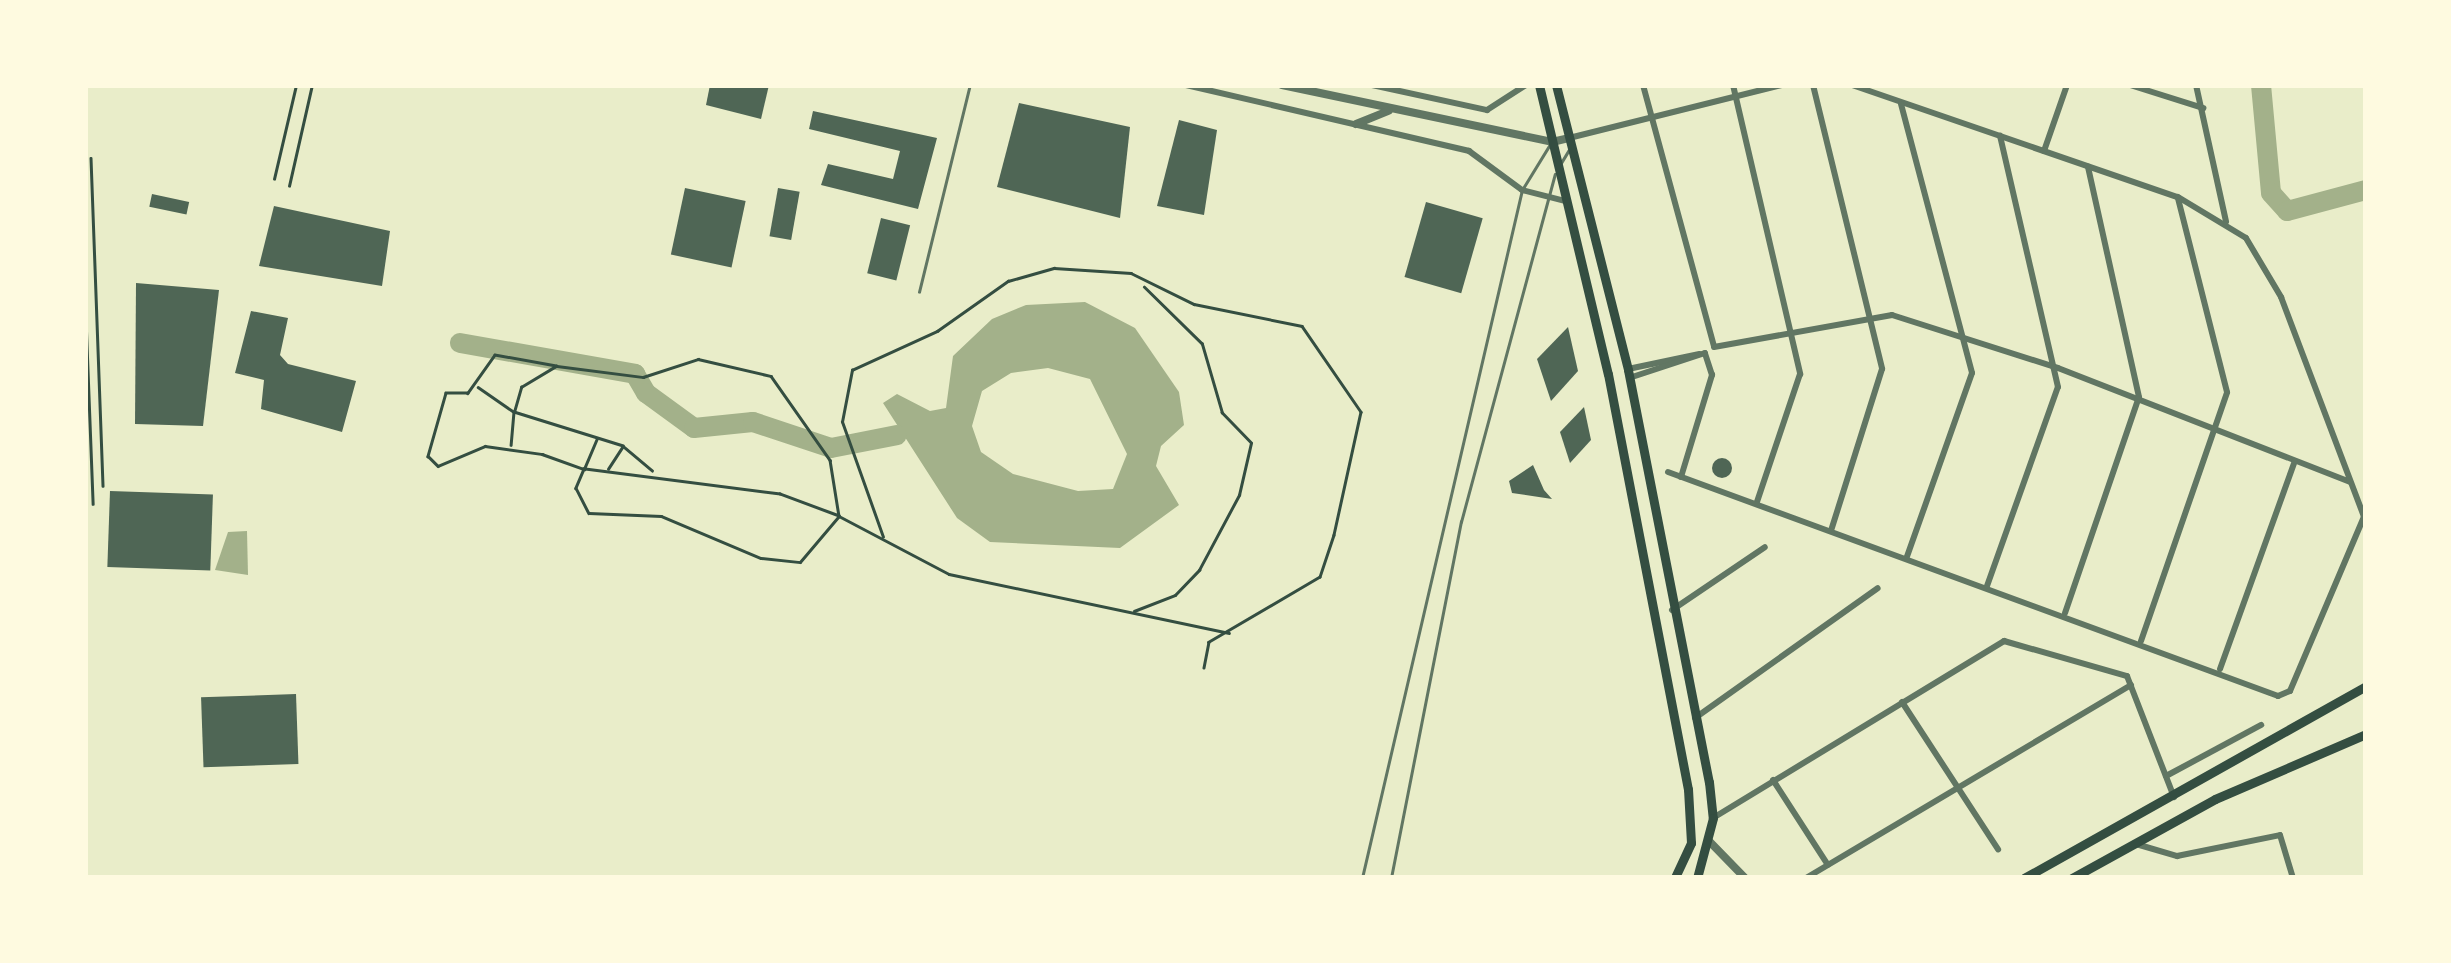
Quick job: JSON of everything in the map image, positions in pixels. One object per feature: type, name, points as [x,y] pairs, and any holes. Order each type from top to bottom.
[{"type":"main road","points":[[1539,85],[1688,789],[1691,844],[1675,878]]},
{"type":"main road","points":[[1556,85],[1628,374],[1713,818],[1697,878]]},
{"type":"main road","points":[[2024,878],[2366,686]]},
{"type":"main road","points":[[2072,878],[2366,734]]},
{"type":"street","points":[[1186,85],[1480,155],[1522,190],[1546,199],[1565,200]]},
{"type":"street","points":[[1282,85],[1309,87],[1392,110],[1552,142],[1570,142],[1781,85]]},
{"type":"street","points":[[1372,85],[1487,110],[1526,85]]},
{"type":"street","points":[[1643,85],[1708,338],[1719,348],[1872,314],[1966,336],[2058,368],[2350,482]]},
{"type":"street","points":[[1732,85],[1800,374],[1757,502]]},
{"type":"street","points":[[1813,85],[1872,314],[1882,379],[1832,528]]},
{"type":"street","points":[[1668,472],[2141,640],[2286,696],[2365,519],[2362,500],[2350,482],[2267,268],[2226,224],[2178,198],[1852,85]]},
{"type":"street","points":[[2044,150],[2067,85]]},
{"type":"street","points":[[2130,85],[2203,108]]},
{"type":"street","points":[[2196,85],[2226,224]]},
{"type":"street","points":[[1900,102],[1966,336],[1970,379],[1907,557]]},
{"type":"street","points":[[1356,124],[1392,110]]},
{"type":"street","points":[[1987,586],[2057,397],[2058,368],[2000,136]]},
{"type":"street","points":[[2065,614],[2139,398],[2088,166]]},
{"type":"street","points":[[2141,640],[2219,428],[2226,384],[2178,198]]},
{"type":"street","points":[[1628,374],[1705,354],[1712,375],[1681,476]]},
{"type":"street","points":[[2220,669],[2295,460]]},
{"type":"street","points":[[1671,610],[1765,547]]},
{"type":"street","points":[[1694,719],[1878,588]]},
{"type":"street","points":[[1713,818],[2004,641],[2130,685],[2174,797]]},
{"type":"street","points":[[1806,878],[1958,792],[2130,685]]},
{"type":"street","points":[[1902,702],[1998,849]]},
{"type":"street","points":[[2166,776],[2262,725]]},
{"type":"street","points":[[1773,780],[1828,865]]},
{"type":"street","points":[[2136,844],[2177,856],[2286,837],[2292,878]]},
{"type":"street","points":[[1709,841],[1744,878]]},
{"type":"lane","points":[[919,292],[970,85]]},
{"type":"lane","points":[[1362,878],[1522,190],[1552,142]]},
{"type":"lane","points":[[1391,878],[1461,522],[1546,199],[1570,142]]},
{"type":"path","points":[[274,179],[296,85]]},
{"type":"path","points":[[289,186],[312,85]]},
{"type":"path","points":[[92,158],[104,486]]},
{"type":"path","points":[[883,537],[842,422],[852,370],[937,331],[1008,282],[1054,268],[1132,273],[1202,344],[1222,413],[1251,443],[1238,495],[1199,570],[1175,595],[1131,613]]},
{"type":"path","points":[[1143,286],[1302,326],[1361,412],[1320,578],[1210,642],[1204,668]]},
{"type":"path","points":[[85,292],[93,504]]},
{"type":"path","points":[[476,387],[489,355],[642,377],[698,359],[771,376],[830,460],[839,516],[800,562],[761,558],[661,516],[589,513],[576,488],[598,439]]},
{"type":"path","points":[[510,447],[521,387],[556,366]]},
{"type":"path","points":[[653,472],[623,446],[514,412],[476,387],[446,393],[428,456],[438,466],[464,450],[510,447],[584,468],[653,472],[780,494],[839,516],[950,574],[1229,633]]},
{"type":"path","points":[[608,469],[623,446]]},
{"type":"shaded area","points":[[1085,302],[1135,328],[1179,392],[1184,425],[1161,446],[1156,466],[1179,505],[1120,548],[990,542],[957,518],[883,403],[897,394],[930,411],[946,408],[953,356],[992,319],[1026,305]],"holes":[[[1048,368],[1090,379],[1127,454],[1113,489],[1078,491],[1013,474],[981,452],[972,426],[982,391],[1011,373]]]},
{"type":"shaded area","points":[[247,531],[248,575],[215,570],[228,532]]},
{"type":"building","points":[[710,85],[769,85],[761,119],[706,105]]},
{"type":"building","points":[[1019,103],[1130,127],[1120,218],[997,187]]},
{"type":"building","points":[[813,111],[937,138],[918,209],[821,185],[828,164],[893,179],[900,151],[809,129]]},
{"type":"building","points":[[1179,120],[1217,130],[1204,215],[1157,206]]},
{"type":"building","points":[[685,188],[746,201],[732,267],[671,255]]},
{"type":"building","points":[[778,188],[800,192],[791,240],[769,236]]},
{"type":"building","points":[[152,194],[189,202],[186,215],[149,207]]},
{"type":"building","points":[[1426,202],[1483,218],[1461,293],[1405,277]]},
{"type":"building","points":[[274,206],[390,231],[382,286],[259,266]]},
{"type":"building","points":[[881,218],[910,225],[896,281],[867,273]]},
{"type":"building","points":[[136,283],[219,290],[203,426],[135,424]]},
{"type":"building","points":[[251,311],[288,318],[280,355],[288,364],[356,381],[342,432],[261,409],[264,380],[235,373]]},
{"type":"building","points":[[1568,327],[1578,371],[1551,401],[1537,359]]},
{"type":"building","points":[[1584,407],[1591,440],[1570,463],[1560,432]]},
{"type":"building","points":[[1722,458],[1732,468],[1722,478],[1712,468]]},
{"type":"building","points":[[1533,465],[1552,499],[1512,493],[1509,481]]},
{"type":"building","points":[[110,491],[213,495],[210,571],[107,567]]},
{"type":"building","points":[[296,694],[298,764],[204,767],[201,697]]},
{"type":"waterway","points":[[2261,85],[2271,193],[2287,211],[2366,190]]},
{"type":"waterway","points":[[460,343],[635,374],[646,393],[694,428],[753,422],[831,448],[897,435]]}]
